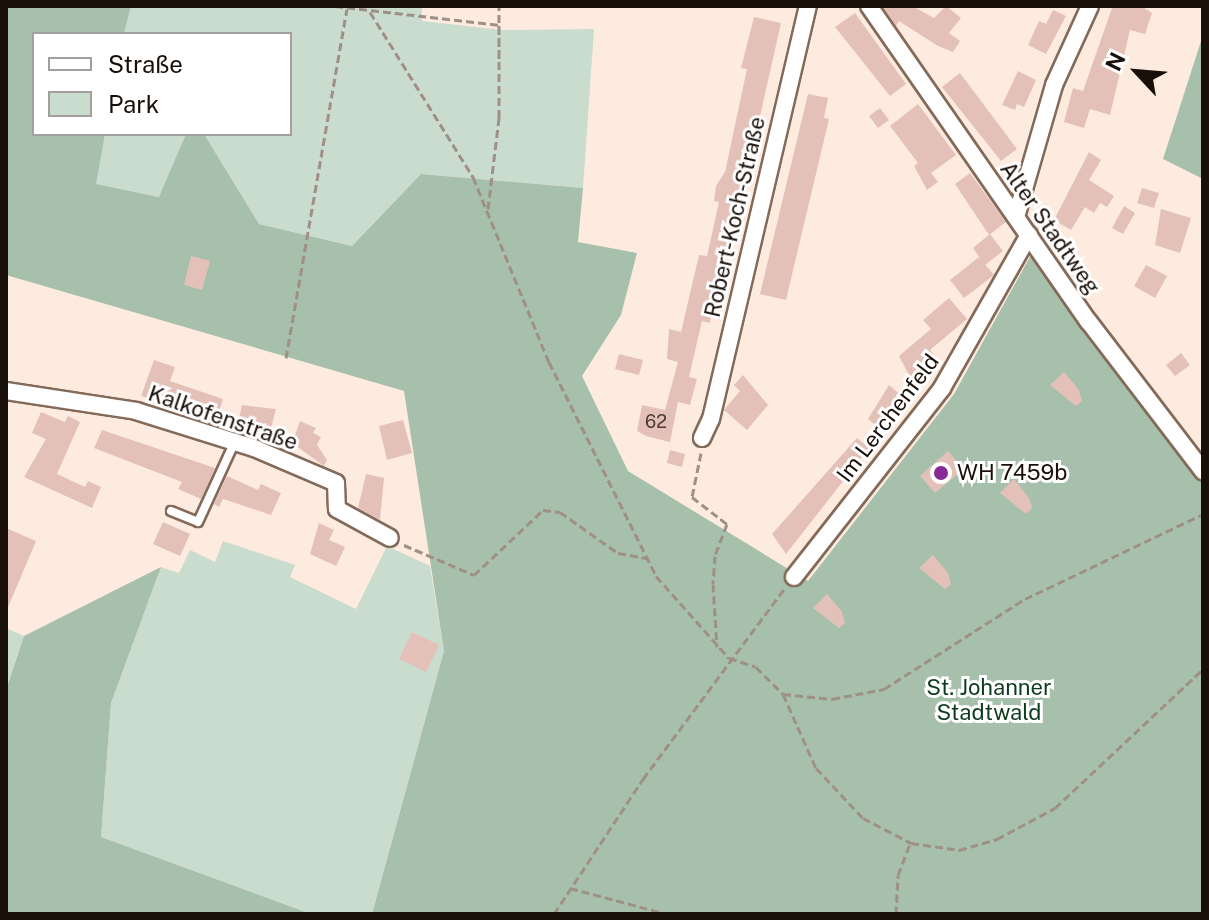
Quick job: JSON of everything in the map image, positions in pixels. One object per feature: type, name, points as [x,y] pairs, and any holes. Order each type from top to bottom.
[{"type":"street","name":"Robert-Koch-Straße","points":[[702,438],[711,419],[808,6]]},
{"type":"street","name":"Alter Stadtweg","points":[[869,6],[1151,407],[1203,471]]},
{"type":"street","points":[[1016,217],[1054,85],[1090,6]]},
{"type":"street","name":"Im Lerchenfeld","points":[[794,577],[942,388],[1029,235]]},
{"type":"street","name":"Kalkofenstraße","points":[[6,391],[136,411],[235,441],[336,483],[337,509],[390,538]]},
{"type":"lane","points":[[171,511],[198,522],[235,441]]},
{"type":"path","points":[[335,6],[500,25]]},
{"type":"path","points":[[488,211],[499,118],[499,6]]},
{"type":"path","points":[[286,358],[347,9]]},
{"type":"path","points":[[370,12],[473,177],[549,362],[656,576],[717,647],[729,658],[756,667],[783,694],[816,768],[863,818],[911,843],[959,850],[997,839],[1055,808],[1203,669]]},
{"type":"path","points":[[702,438],[692,497],[727,524],[715,556],[713,584],[717,647]]},
{"type":"path","points":[[390,538],[474,575],[543,510],[560,512],[618,553],[647,558]]},
{"type":"path","points":[[783,694],[832,699],[884,689],[1025,599],[1203,514]]},
{"type":"path","points":[[554,914],[729,658],[794,577]]},
{"type":"path","points":[[896,914],[898,875],[911,843]]},
{"type":"path","points":[[570,888],[667,914]]},
{"type":"green space","name":"St. Johanner Stadtwald","points":[[6,6],[131,6],[124,32],[32,32],[32,136],[105,136],[96,184],[159,197],[185,136],[205,136],[259,224],[352,246],[421,174],[583,188],[578,242],[637,253],[621,315],[582,376],[628,471],[808,581],[954,394],[1031,255],[1203,482],[1203,914],[372,914],[444,651],[404,391],[6,275]]},
{"type":"green space","points":[[131,6],[422,6],[422,21],[502,30],[594,29],[583,188],[421,174],[352,246],[259,224],[205,136],[292,136],[292,32],[124,32]]},
{"type":"green space","points":[[1203,35],[1203,179],[1163,159]]},
{"type":"green space","points":[[105,136],[185,136],[160,197],[95,184]]},
{"type":"green space","points":[[223,541],[295,565],[290,577],[356,609],[387,546],[430,566],[444,651],[372,914],[311,914],[101,837],[111,703],[161,567],[179,573],[190,550],[215,562]]},
{"type":"green space","points":[[161,567],[111,703],[101,837],[311,914],[6,914],[6,690],[24,636]]},
{"type":"green space","points":[[6,628],[24,636],[6,690]]},
{"type":"building","points":[[882,6],[912,6],[934,18],[946,6],[961,18],[949,33],[960,41],[953,52],[938,46],[899,21],[896,26]]},
{"type":"building","points":[[1141,6],[1152,13],[1145,34],[1130,30],[1110,115],[1090,109],[1084,128],[1064,122],[1073,88],[1083,91],[1112,8]]},
{"type":"building","points":[[1053,10],[1066,16],[1046,54],[1028,45],[1039,21],[1046,24]]},
{"type":"building","points":[[855,13],[906,84],[890,96],[835,27]]},
{"type":"building","points":[[754,17],[781,23],[749,165],[744,163],[743,201],[716,283],[710,323],[702,321],[689,377],[697,379],[690,405],[678,402],[670,442],[637,431],[642,405],[665,410],[678,362],[667,359],[669,329],[681,332],[699,255],[707,256],[719,202],[714,201],[716,186],[725,172],[747,69],[741,68]]},
{"type":"building","points":[[1018,71],[1036,80],[1024,107],[1017,104],[1015,110],[1002,105]]},
{"type":"building","points":[[960,73],[1017,149],[1001,161],[942,87]]},
{"type":"building","points":[[808,94],[828,98],[824,118],[829,119],[786,300],[760,294]]},
{"type":"building","points":[[918,104],[956,155],[931,173],[938,182],[927,190],[914,166],[918,163],[890,126]]},
{"type":"building","points":[[880,108],[889,120],[878,128],[869,116]]},
{"type":"building","points":[[1089,152],[1101,160],[1089,180],[1114,196],[1107,207],[1100,203],[1094,213],[1085,207],[1071,230],[1054,220]]},
{"type":"building","points":[[970,173],[1006,222],[989,235],[955,184]]},
{"type":"building","points":[[1142,188],[1159,193],[1154,208],[1137,203]]},
{"type":"building","points":[[1124,206],[1135,213],[1123,234],[1112,228]]},
{"type":"building","points":[[1161,209],[1191,218],[1180,253],[1155,245]]},
{"type":"building","points":[[990,234],[1003,251],[985,265],[973,248]]},
{"type":"building","points":[[191,256],[210,261],[202,290],[184,285]]},
{"type":"building","points":[[979,257],[994,275],[964,298],[950,280]]},
{"type":"building","points":[[1146,265],[1167,276],[1155,298],[1134,286]]},
{"type":"building","points":[[949,298],[967,319],[930,350],[935,356],[913,383],[899,356],[931,329],[923,320]]},
{"type":"building","points":[[1181,353],[1190,365],[1175,376],[1166,365]]},
{"type":"building","points":[[619,354],[643,360],[639,375],[615,369]]},
{"type":"building","points":[[154,360],[175,367],[170,381],[223,399],[217,418],[141,396]]},
{"type":"building","points":[[1064,372],[1079,390],[1082,401],[1076,406],[1050,385]]},
{"type":"building","points":[[743,375],[768,405],[747,430],[724,410],[740,391],[734,385]]},
{"type":"building","points":[[889,385],[903,397],[884,432],[868,419]]},
{"type":"building","points":[[242,405],[276,409],[270,432],[238,424]]},
{"type":"building","points":[[41,412],[65,422],[68,416],[80,422],[57,474],[85,487],[88,481],[101,487],[92,508],[24,477],[46,439],[32,433]]},
{"type":"building","points":[[403,420],[412,453],[387,460],[379,426]]},
{"type":"building","points":[[300,421],[316,428],[313,433],[321,437],[317,445],[327,460],[324,466],[292,443]]},
{"type":"building","points":[[102,430],[215,468],[201,499],[178,489],[182,482],[94,448]]},
{"type":"building","points":[[857,438],[869,448],[786,554],[772,534]]},
{"type":"building","points":[[670,450],[685,454],[682,467],[667,463]]},
{"type":"building","name":"WH 7459b","points":[[948,451],[964,469],[935,493],[920,476]]},
{"type":"building","points":[[366,474],[384,478],[380,520],[358,508]]},
{"type":"building","points":[[227,476],[258,490],[261,484],[281,493],[271,515],[223,499],[219,507],[214,504]]},
{"type":"building","points":[[1014,479],[1029,498],[1032,508],[1026,514],[1000,493]]},
{"type":"building","points":[[163,522],[190,534],[180,556],[153,544]]},
{"type":"building","points":[[319,523],[334,530],[329,540],[345,547],[336,566],[310,554]]},
{"type":"building","points":[[6,528],[36,541],[6,612]]},
{"type":"building","points":[[933,555],[948,573],[951,584],[945,589],[919,568]]},
{"type":"building","points":[[827,594],[842,612],[845,623],[839,628],[813,608]]},
{"type":"building","points":[[412,632],[439,645],[426,672],[399,659]]},
{"type":"place","name":"WH 7459b","points":[[941,473]]}]
